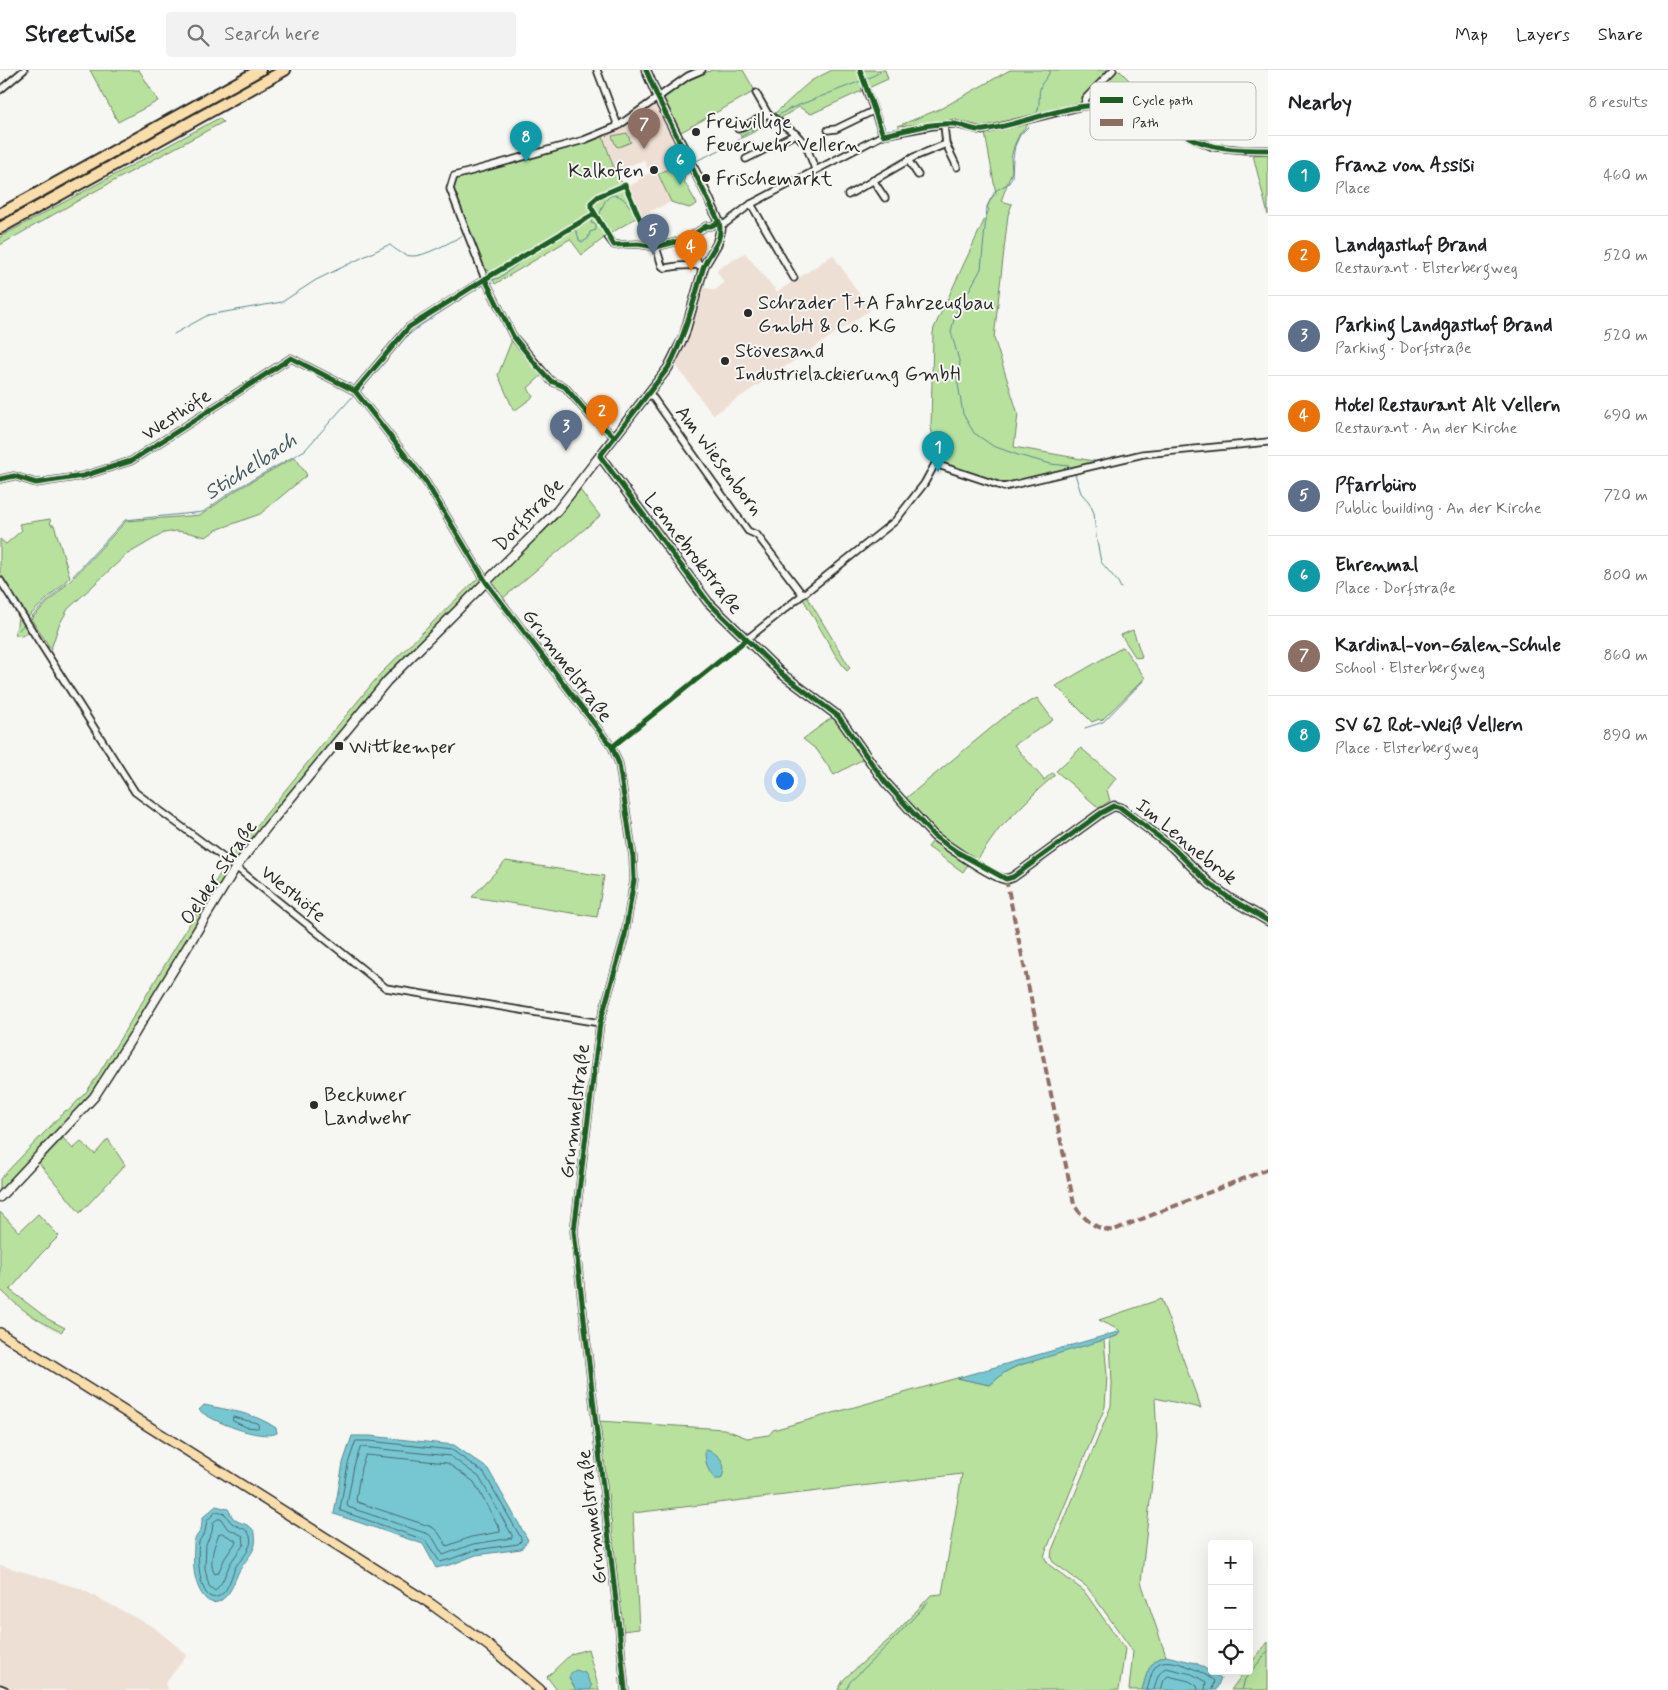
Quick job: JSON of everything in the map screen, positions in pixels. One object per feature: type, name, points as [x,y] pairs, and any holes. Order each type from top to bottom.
[{"type":"highway","points":[[0,214],[260,70]]},
{"type":"highway","points":[[0,228],[285,70]]},
{"type":"main road","points":[[0,1333],[286,1511],[450,1617],[496,1651],[540,1690]]},
{"type":"street","points":[[0,90],[24,70]]},
{"type":"street","points":[[597,70],[618,126]]},
{"type":"street","points":[[644,70],[720,223]]},
{"type":"street","points":[[615,437],[589,414],[565,386],[551,381],[536,366],[513,336],[485,279],[450,189],[454,176],[584,140],[618,126],[658,98],[687,73],[702,70]]},
{"type":"street","points":[[1102,82],[1114,70]]},
{"type":"street","points":[[866,89],[883,135]]},
{"type":"street","points":[[756,93],[768,114],[796,134],[806,145],[815,169]]},
{"type":"street","points":[[1084,106],[1086,98],[1090,94]]},
{"type":"street","points":[[608,237],[614,245],[638,244],[656,247],[687,239],[706,226],[726,223],[751,204],[883,135],[954,124],[982,131],[1090,105]]},
{"type":"street","points":[[828,130],[836,129],[874,110]]},
{"type":"street","points":[[738,129],[768,114]]},
{"type":"street","points":[[944,125],[946,144],[957,167]]},
{"type":"street","points":[[746,159],[796,134]]},
{"type":"street","points":[[1196,140],[1213,146],[1245,150],[1268,150]]},
{"type":"street","points":[[848,195],[908,160],[946,144]]},
{"type":"street","points":[[908,160],[918,175]]},
{"type":"street","points":[[873,180],[885,198]]},
{"type":"street","points":[[751,204],[794,278]]},
{"type":"street","name":"Dorfstraße","points":[[486,582],[558,511],[668,368],[680,344],[694,304],[701,266],[719,239],[720,223]]},
{"type":"street","points":[[656,247],[662,266],[665,268],[701,266],[687,239]]},
{"type":"street","points":[[356,391],[409,327],[485,279]]},
{"type":"street","name":"Westhöfe","points":[[0,480],[14,476],[36,483],[83,476],[131,462],[291,358],[356,391]]},
{"type":"street","name":"Grummelstraße","points":[[356,391],[426,482],[486,582],[612,747],[619,764],[633,857],[634,880],[625,935],[600,1023],[574,1231],[620,1628],[625,1690]]},
{"type":"street","name":"Am Wiesenborn","points":[[649,392],[748,531],[757,536],[802,594]]},
{"type":"street","points":[[746,640],[895,521],[924,484],[935,464],[1004,487],[1143,454],[1268,442]]},
{"type":"street","name":"Lennebrokstraße","points":[[600,456],[708,602],[782,674],[838,716],[884,782],[934,836]]},
{"type":"street","name":"Oelder Straße","points":[[0,1197],[94,1097],[236,867],[272,820],[387,681],[486,582]]},
{"type":"street","name":"Westhöfe","points":[[1,584],[135,792],[236,867],[386,988],[600,1023]]},
{"type":"street","name":"Im Lennebrok","points":[[934,836],[957,852],[1006,879],[1013,877],[1101,813],[1114,806],[1121,808],[1172,847],[1209,882],[1230,898],[1268,922]]},
{"type":"street","points":[[0,1688],[5,1690]]},
{"type":"shaded area","points":[[655,105],[686,161],[661,173],[657,165],[648,168],[644,160],[615,171],[602,134],[625,124]]},
{"type":"shaded area","points":[[653,172],[659,178],[671,202],[639,216],[627,187],[637,182],[642,176]]},
{"type":"shaded area","points":[[745,253],[777,292],[833,255],[870,310],[713,415],[675,364],[686,345],[703,287],[715,290],[724,283],[716,270]]},
{"type":"shaded area","points":[[0,1565],[79,1588],[155,1628],[187,1655],[165,1684],[168,1690],[0,1690]]},
{"type":"green space","points":[[90,70],[139,70],[158,101],[118,122]]},
{"type":"green space","points":[[712,70],[743,70],[755,91],[681,132],[664,98],[691,79]]},
{"type":"green space","points":[[832,70],[885,70],[888,79],[811,114],[799,107],[779,119],[775,115],[811,81]]},
{"type":"green space","points":[[1010,70],[1109,70],[1098,82],[1090,82],[1090,91],[1078,105],[982,128],[953,119],[898,126],[942,108]]},
{"type":"green space","points":[[1119,70],[1131,82],[1105,82]]},
{"type":"green space","points":[[766,116],[775,121],[742,138],[739,133],[742,129]]},
{"type":"green space","points":[[219,118],[223,122],[0,245],[0,237]]},
{"type":"green space","points":[[1030,122],[1019,135],[1014,146],[1011,158],[1012,171],[1001,201],[1012,204],[1008,215],[994,338],[1018,414],[1014,447],[1099,462],[1011,484],[999,483],[938,462],[931,428],[933,333],[989,210],[987,207],[991,198],[996,194],[985,133]]},
{"type":"green space","points":[[627,133],[631,142],[619,147],[616,146],[612,136]]},
{"type":"green space","points":[[602,134],[615,171],[619,179],[627,187],[639,216],[608,235],[582,255],[570,239],[495,284],[477,254],[452,189],[456,177]]},
{"type":"green space","points":[[1268,154],[1268,215],[1253,155]]},
{"type":"green space","points":[[686,161],[691,170],[685,174],[684,181],[697,204],[689,208],[671,202],[658,174]]},
{"type":"green space","points":[[513,337],[542,375],[528,388],[533,397],[514,411],[498,375]]},
{"type":"green space","points":[[295,457],[307,475],[260,514],[216,530],[206,537],[176,531],[164,533],[126,555],[68,609],[59,625],[51,649],[31,619],[75,576],[126,521],[201,515],[235,491]]},
{"type":"green space","points":[[580,490],[600,516],[502,599],[490,584],[557,517]]},
{"type":"green space","points":[[50,519],[51,525],[54,525],[70,577],[28,617],[0,576],[0,539],[6,544],[22,530],[19,524]]},
{"type":"green space","points":[[479,577],[481,583],[393,671],[237,862],[230,859],[381,673]]},
{"type":"green space","points":[[806,595],[850,668],[847,671],[836,656],[802,597]]},
{"type":"green space","points":[[18,613],[30,631],[22,636],[16,635],[15,631]]},
{"type":"green space","points":[[1133,630],[1142,657],[1136,658],[1121,635]]},
{"type":"green space","points":[[1123,647],[1145,678],[1101,721],[1099,719],[1092,722],[1056,686]]},
{"type":"green space","points":[[1037,698],[1053,720],[1014,745],[1044,780],[1052,773],[1055,775],[999,829],[977,860],[944,840],[905,799],[1008,714]]},
{"type":"green space","points":[[834,716],[865,758],[834,775],[817,750],[803,739]]},
{"type":"green space","points":[[1081,748],[1116,778],[1107,790],[1110,801],[1099,808],[1056,771]]},
{"type":"green space","points":[[935,841],[969,863],[963,872],[928,847]]},
{"type":"green space","points":[[506,861],[604,876],[597,917],[472,897]]},
{"type":"green space","points":[[226,864],[231,871],[93,1095],[0,1193],[0,1179],[66,1110],[68,1111],[87,1091],[98,1075]]},
{"type":"green space","points":[[63,1138],[73,1149],[81,1142],[95,1154],[108,1139],[125,1165],[80,1213],[39,1163]]},
{"type":"green space","points":[[0,1212],[19,1232],[38,1214],[59,1236],[10,1290],[48,1319],[65,1328],[61,1332],[29,1314],[0,1289]]},
{"type":"green space","points":[[1161,1299],[1201,1408],[1155,1398],[1157,1437],[1141,1582],[1166,1656],[1155,1661],[1149,1669],[1142,1690],[1129,1690],[1133,1651],[1087,1587],[1053,1562],[1051,1558],[1052,1550],[1111,1406],[1110,1338],[1117,1336],[1121,1331],[1099,1320]]},
{"type":"green space","points":[[1104,1340],[1107,1375],[1105,1407],[1044,1556],[1048,1564],[1084,1591],[1125,1649],[1119,1690],[838,1690],[844,1679],[893,1636],[931,1595],[942,1594],[962,1474],[633,1513],[639,1629],[622,1631],[598,1421],[724,1429],[747,1438],[769,1435],[773,1430],[957,1378],[990,1385],[1005,1372],[1017,1366]]},
{"type":"green space","points":[[1268,1642],[1268,1690],[1231,1690],[1242,1675],[1253,1675],[1253,1660]]},
{"type":"green space","points":[[588,1649],[599,1690],[557,1690],[547,1677],[571,1654]]},
{"type":"water","points":[[1121,1331],[1117,1336],[1017,1366],[1005,1372],[990,1385],[957,1378]]},
{"type":"water","points":[[204,1405],[259,1419],[276,1428],[277,1433],[270,1435],[260,1434],[237,1429],[199,1410]]},
{"type":"water","points":[[352,1436],[370,1436],[454,1445],[488,1469],[528,1540],[521,1549],[476,1555],[436,1568],[423,1544],[334,1514],[343,1463]]},
{"type":"water","points":[[705,1450],[715,1453],[721,1460],[724,1469],[721,1479],[715,1479],[708,1469]]},
{"type":"water","points":[[216,1506],[228,1509],[234,1519],[254,1530],[256,1540],[254,1549],[239,1571],[227,1595],[214,1603],[204,1597],[197,1583],[194,1566],[194,1541],[201,1529],[202,1518]]},
{"type":"water","points":[[1166,1656],[1196,1663],[1208,1670],[1208,1675],[1216,1675],[1221,1678],[1216,1690],[1142,1690],[1149,1669],[1160,1658]]},
{"type":"water","points":[[576,1670],[585,1673],[592,1686],[590,1690],[576,1690],[569,1678],[571,1673]]},
{"type":"waterway","name":"Stichelbach","points":[[777,116],[789,109],[871,77],[880,72],[880,70]]},
{"type":"waterway","points":[[1036,114],[1039,92],[1050,70]]},
{"type":"waterway","name":"Stichelbach","points":[[696,161],[737,142],[742,136],[770,119]]},
{"type":"waterway","points":[[1029,126],[1020,135],[1015,146],[1012,177],[1009,183],[995,191],[987,207],[981,269],[955,315],[951,332],[960,364],[957,378],[963,414],[974,433],[993,446],[1051,464],[1069,466],[1071,469]]},
{"type":"waterway","name":"Stichelbach","points":[[600,214],[607,198],[614,195],[622,198],[630,207]]},
{"type":"waterway","name":"Stichelbach","points":[[492,280],[499,278],[530,255],[572,229],[577,232],[579,240],[582,242],[588,239],[590,232],[596,230],[596,224],[591,223],[592,218],[597,215]]},
{"type":"waterway","points":[[174,334],[208,315],[282,302],[316,280],[386,246],[390,245],[406,255],[417,256],[437,249],[462,236]]},
{"type":"waterway","name":"Stichelbach","points":[[491,277],[517,264]]},
{"type":"waterway","name":"Stichelbach","points":[[399,343],[421,325],[483,285]]},
{"type":"waterway","name":"Stichelbach","points":[[73,576],[125,520],[203,512],[234,490],[305,450],[354,395]]},
{"type":"waterway","points":[[1075,474],[1081,493],[1089,502],[1094,513],[1101,562],[1121,588]]},
{"type":"waterway","name":"Stichelbach","points":[[28,620],[67,582]]},
{"type":"waterway","name":"Stichelbach","points":[[19,630],[25,623]]},
{"type":"waterway","points":[[1085,728],[1103,722],[1145,679]]},
{"type":"waterway","points":[[846,1690],[850,1682],[928,1602]]},
{"type":"waterway","points":[[1242,1690],[1245,1679],[1268,1651]]},
{"type":"marked path","points":[[1006,879],[1074,1204],[1081,1214],[1091,1223],[1102,1229],[1114,1230],[1268,1169]]},
{"type":"cycle path","points":[[646,70],[719,222],[720,230],[718,242],[703,269],[684,332],[668,368],[600,456],[708,602],[782,674],[838,716],[885,782],[934,836],[957,852],[1006,879],[1013,877],[1101,813],[1114,806],[1121,808],[1172,847],[1209,883],[1229,898],[1268,921]]},
{"type":"cycle path","points":[[860,70],[883,135],[946,124],[984,130],[1090,105]]},
{"type":"cycle path","points":[[1195,140],[1232,149],[1268,150]]},
{"type":"cycle path","points":[[656,247],[639,217],[625,185],[599,196],[591,203],[591,207],[614,245],[638,244],[656,247],[687,239],[706,226],[719,222]]},
{"type":"cycle path","points":[[355,391],[409,327],[594,214]]},
{"type":"cycle path","points":[[485,279],[513,336],[537,366],[551,381],[565,387],[589,415],[615,437]]},
{"type":"cycle path","points":[[0,479],[14,476],[36,483],[83,476],[131,461],[291,358],[355,391],[426,482],[486,582],[612,747],[619,764],[633,857],[634,880],[625,935],[600,1023],[574,1231],[625,1690]]},
{"type":"cycle path","points":[[612,747],[746,640]]},
{"type":"place","name":"Freiwillige Feuerwehr Vellern","points":[[696,132]]},
{"type":"place","name":"Kardinal-von-Galen-Schule","points":[[644,149]]},
{"type":"place","name":"SV 62 Rot-Weiß Vellern","points":[[526,162]]},
{"type":"place","name":"Kalkofen","points":[[654,170]]},
{"type":"place","name":"Frischemarkt","points":[[706,178]]},
{"type":"place","name":"Ehrenmal","points":[[680,185]]},
{"type":"place","name":"Pfarrbüro","points":[[653,255]]},
{"type":"place","name":"Hotel Restaurant Alt Vellern","points":[[691,271]]},
{"type":"place","name":"Schrader T+A Fahrzeugbau GmbH & Co. KG","points":[[748,313]]},
{"type":"place","name":"Stövesand Industrielackierung GmbH","points":[[725,361]]},
{"type":"place","name":"Landgasthof Brand","points":[[602,436]]},
{"type":"place","name":"Parking Landgasthof Brand","points":[[566,451]]},
{"type":"place","name":"Franz von Assisi","points":[[938,472]]},
{"type":"place","name":"Wittkemper","points":[[339,746]]},
{"type":"place","name":"Beckumer Landwehr","points":[[314,1105]]}]
